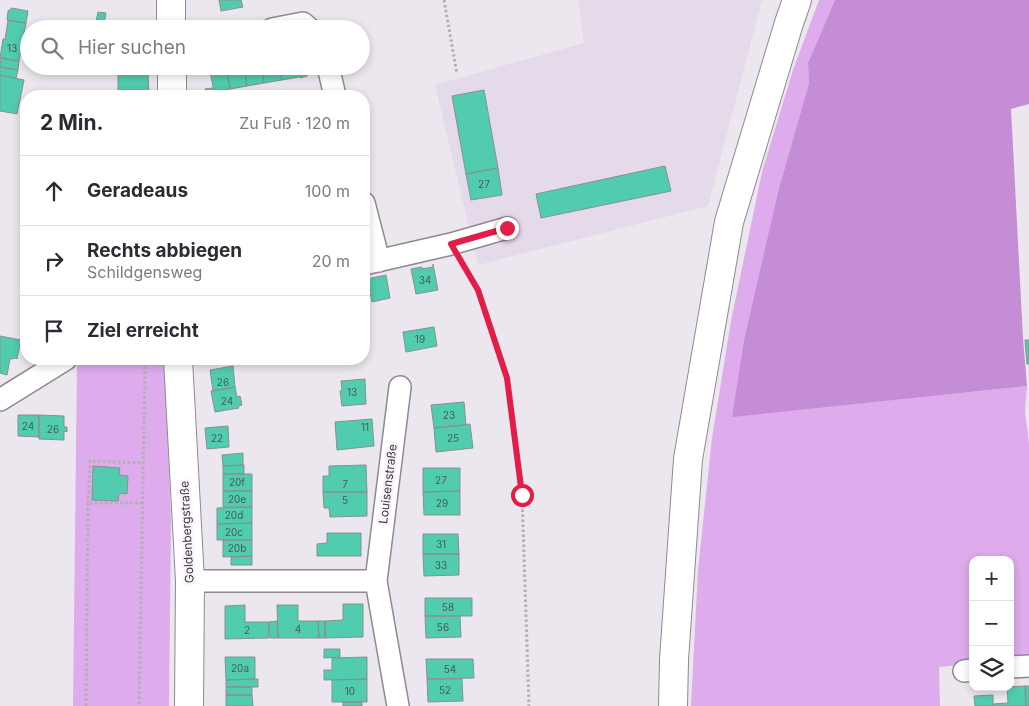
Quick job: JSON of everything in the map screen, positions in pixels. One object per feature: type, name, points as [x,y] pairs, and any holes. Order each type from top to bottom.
[{"type":"main road","points":[[171,0],[171,20]]},
{"type":"main road","points":[[673,706],[674,660],[688,459],[729,222],[788,23],[797,0]]},
{"type":"main road","points":[[172,75],[172,90]]},
{"type":"main road","name":"Goldenbergstraße","points":[[178,365],[190,581],[188,706]]},
{"type":"street","points":[[330,75],[334,90]]},
{"type":"street","points":[[371,262],[451,244],[507,228]]},
{"type":"street","points":[[0,400],[56,365]]},
{"type":"street","name":"Louisenstraße","points":[[398,706],[376,581],[400,387]]},
{"type":"street","points":[[190,581],[376,581]]},
{"type":"street","points":[[1014,667],[1029,666]]},
{"type":"path","points":[[444,0],[457,74]]},
{"type":"path","points":[[451,244],[478,290],[507,378],[522,495],[529,706]]},
{"type":"path","points":[[139,706],[145,365]]},
{"type":"path","points":[[86,706],[90,462],[143,463]]},
{"type":"path","points":[[88,503],[143,503]]},
{"type":"shaded area","points":[[578,0],[762,0],[708,206],[478,265],[435,85],[584,43]]},
{"type":"shaded area","points":[[819,0],[835,0],[808,63],[809,83],[779,188],[732,416],[1027,386],[1025,411],[1029,444],[1029,658],[1014,660],[1014,556],[969,556],[969,664],[939,667],[940,706],[691,706],[698,570],[712,438],[731,321],[762,172],[793,70]]},
{"type":"shaded area","points":[[835,0],[1029,0],[1029,104],[1011,109],[1027,386],[732,417],[744,341],[779,188],[809,83],[808,63]]},
{"type":"shaded area","points":[[77,365],[165,365],[171,521],[169,706],[73,706]]},
{"type":"building","points":[[219,0],[241,0],[243,7],[221,11]]},
{"type":"building","points":[[12,8],[28,11],[26,20],[20,20],[20,22],[7,20],[8,11]]},
{"type":"building","points":[[98,12],[106,13],[105,20],[96,20]]},
{"type":"building","points":[[8,21],[20,22],[19,61],[0,58]]},
{"type":"building","points":[[1,58],[19,61],[18,70],[0,67]]},
{"type":"building","points":[[0,67],[18,70],[16,78],[0,75]]},
{"type":"building","points":[[0,75],[24,80],[22,90],[20,90],[17,114],[0,111]]},
{"type":"building","points":[[118,75],[148,75],[149,90],[118,90]]},
{"type":"building","points":[[211,75],[228,75],[230,89],[214,90]]},
{"type":"building","points":[[228,75],[245,75],[247,86],[230,89]]},
{"type":"building","points":[[245,75],[263,75],[264,83],[247,86]]},
{"type":"building","points":[[263,75],[281,75],[282,80],[264,83]]},
{"type":"building","points":[[281,75],[299,75],[299,77],[282,80]]},
{"type":"building","points":[[484,90],[498,168],[466,174],[452,96]]},
{"type":"building","points":[[665,166],[671,191],[541,218],[536,194]]},
{"type":"building","points":[[498,168],[502,195],[471,200],[466,174]]},
{"type":"building","points":[[433,264],[438,290],[416,294],[411,269],[433,267]]},
{"type":"building","points":[[386,275],[390,298],[372,302],[370,278]]},
{"type":"building","points":[[434,327],[437,346],[406,352],[403,332]]},
{"type":"building","points":[[0,336],[20,340],[17,359],[10,359],[7,375],[0,373]]},
{"type":"building","points":[[1025,340],[1029,340],[1029,364],[1027,364]]},
{"type":"building","points":[[233,366],[235,387],[213,391],[210,370]]},
{"type":"building","points":[[365,379],[366,404],[342,406],[341,381]]},
{"type":"building","points":[[235,387],[237,397],[240,396],[242,405],[238,406],[239,408],[215,412],[211,391]]},
{"type":"building","points":[[464,402],[466,425],[434,428],[431,405]]},
{"type":"building","points":[[18,415],[39,415],[39,437],[18,436]]},
{"type":"building","points":[[39,415],[64,416],[64,427],[67,427],[67,432],[64,431],[64,440],[39,439]]},
{"type":"building","points":[[372,419],[374,446],[337,450],[335,422]]},
{"type":"building","points":[[470,424],[473,448],[436,452],[434,428]]},
{"type":"building","points":[[228,426],[229,447],[207,449],[205,428]]},
{"type":"building","points":[[243,453],[243,465],[223,466],[222,455]]},
{"type":"building","points":[[244,465],[244,474],[223,474],[223,466]]},
{"type":"building","points":[[366,465],[367,492],[323,492],[323,476],[329,476],[329,466]]},
{"type":"building","points":[[93,466],[120,468],[119,475],[128,476],[127,494],[119,493],[118,501],[92,500]]},
{"type":"building","points":[[423,468],[460,468],[460,491],[423,492]]},
{"type":"building","points":[[223,474],[252,474],[252,491],[223,491]]},
{"type":"building","points":[[223,491],[252,491],[252,507],[223,507]]},
{"type":"building","points":[[460,491],[460,515],[424,515],[423,492]]},
{"type":"building","points":[[323,492],[367,492],[367,516],[330,517],[329,508],[324,508]]},
{"type":"building","points":[[252,507],[252,523],[217,524],[217,508]]},
{"type":"building","points":[[252,523],[252,540],[217,540],[217,524]]},
{"type":"building","points":[[327,533],[361,533],[361,556],[317,556],[317,544],[327,543]]},
{"type":"building","points":[[423,534],[458,534],[459,554],[423,554]]},
{"type":"building","points":[[223,540],[252,540],[252,556],[223,557]]},
{"type":"building","points":[[423,554],[459,554],[459,575],[424,576]]},
{"type":"building","points":[[252,556],[252,565],[231,565],[231,557]]},
{"type":"building","points":[[425,598],[472,598],[472,616],[425,616]]},
{"type":"building","points":[[343,604],[363,604],[363,637],[325,638],[325,621],[343,620]]},
{"type":"building","points":[[245,605],[245,622],[269,622],[269,638],[225,639],[225,606]]},
{"type":"building","points":[[277,605],[298,605],[298,621],[318,621],[319,638],[278,638]]},
{"type":"building","points":[[425,616],[460,616],[461,637],[426,638]]},
{"type":"building","points":[[277,621],[278,638],[270,638],[269,622]]},
{"type":"building","points":[[318,621],[325,621],[325,638],[319,638]]},
{"type":"building","points":[[324,649],[340,649],[340,657],[324,658]]},
{"type":"building","points":[[225,657],[255,657],[255,679],[226,680]]},
{"type":"building","points":[[367,657],[367,679],[324,680],[324,670],[332,670],[332,658]]},
{"type":"building","points":[[426,659],[473,659],[474,678],[427,679]]},
{"type":"building","points":[[258,679],[258,687],[226,687],[226,680]]},
{"type":"building","points":[[367,679],[367,702],[332,702],[332,680]]},
{"type":"building","points":[[427,679],[462,679],[463,701],[428,702]]},
{"type":"building","points":[[1025,686],[1026,706],[993,706],[993,704],[1008,703],[1007,691],[1014,691],[1014,687]]},
{"type":"building","points":[[1025,686],[1029,686],[1029,706],[1026,706]]},
{"type":"building","points":[[226,687],[252,687],[252,695],[226,695]]},
{"type":"building","points":[[226,695],[252,695],[253,706],[226,706]]},
{"type":"building","points":[[993,695],[993,706],[975,706],[974,696]]},
{"type":"building","points":[[343,702],[362,702],[362,706],[343,706]]},
{"type":"route","points":[[507,228],[451,244],[478,290],[507,378],[522,495]]}]
